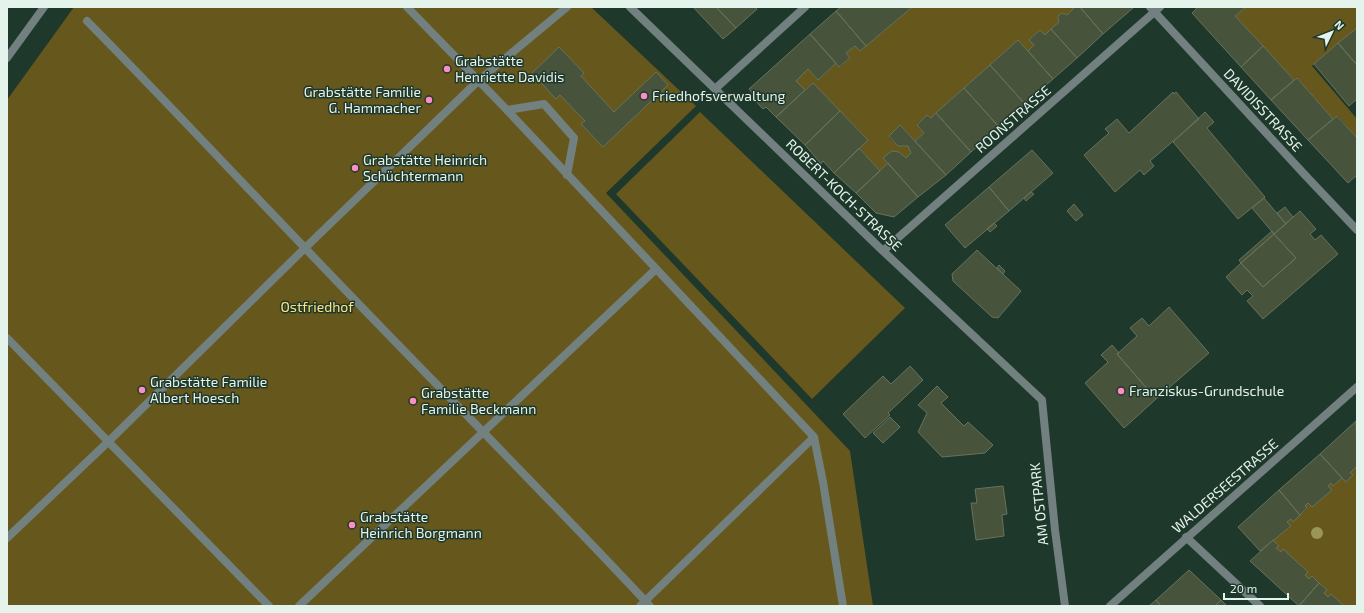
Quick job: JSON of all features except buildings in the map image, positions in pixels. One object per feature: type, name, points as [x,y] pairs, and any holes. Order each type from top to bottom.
[{"type":"street","points":[[7,58],[44,7]]},
{"type":"street","points":[[407,7],[507,110],[814,437],[823,482],[843,606]]},
{"type":"street","points":[[7,538],[109,441],[305,248],[478,81],[566,7]]},
{"type":"street","name":"ROBERT-KOCH-STRASSE","points":[[630,7],[883,251],[1042,400]]},
{"type":"street","points":[[715,89],[805,7]]},
{"type":"street","name":"DAVIDISSTRASSE","points":[[1155,9],[1305,175],[1357,230]]},
{"type":"street","name":"ROONSTRASSE","points":[[883,251],[1155,9]]},
{"type":"street","points":[[87,22],[193,129],[305,248],[484,432],[645,604],[814,437]]},
{"type":"street","points":[[507,110],[544,104],[574,138],[567,175]]},
{"type":"street","points":[[299,606],[656,269]]},
{"type":"street","points":[[7,338],[109,441],[268,606]]},
{"type":"street","name":"WALDERSEESTRASSE","points":[[1110,606],[1186,537],[1357,387]]},
{"type":"street","name":"AM OSTPARK","points":[[1042,400],[1055,530],[1065,606]]},
{"type":"street","points":[[1186,537],[1260,606]]},
{"type":"green space","name":"Ostfriedhof","points":[[74,7],[591,7],[696,106],[606,193],[850,451],[873,606],[7,606],[7,100]]},
{"type":"green space","points":[[910,7],[1075,7],[1067,15],[1062,13],[1058,16],[1059,22],[1045,35],[1040,30],[1029,40],[1034,45],[1028,51],[1018,40],[931,118],[927,115],[917,124],[924,133],[915,141],[900,125],[889,137],[898,146],[908,146],[911,153],[906,158],[899,152],[892,151],[884,158],[888,163],[880,171],[859,148],[868,140],[813,83],[805,90],[796,81],[808,69],[818,80],[836,63],[840,67],[850,58],[846,53],[855,46],[860,51],[911,8]]},
{"type":"green space","points":[[1246,7],[1357,7],[1357,28],[1312,66],[1357,119],[1357,138],[1338,116],[1333,119],[1297,78],[1294,80],[1235,16]]},
{"type":"green space","points":[[700,112],[905,308],[812,399],[616,194]]},
{"type":"green space","points":[[1357,466],[1357,606],[1344,606],[1331,594],[1328,597],[1324,593],[1327,590],[1312,576],[1309,579],[1305,575],[1308,572],[1283,550],[1281,552],[1276,548],[1278,546],[1273,540],[1291,526],[1287,522],[1291,519],[1293,521],[1307,509],[1305,506],[1308,503],[1312,507],[1331,490],[1328,486],[1331,483],[1333,486],[1342,478],[1346,482],[1353,475],[1350,473]]},
{"type":"place","name":"Grabstätte Henriette Davidis","points":[[447,69]]},
{"type":"place","name":"Friedhofsverwaltung","points":[[644,96]]},
{"type":"place","name":"Grabstätte Familie G. Hammacher","points":[[429,100]]},
{"type":"place","name":"Grabstätte Heinrich Schüchtermann","points":[[355,168]]},
{"type":"place","name":"Grabstätte Familie Albert Hoesch","points":[[142,390]]},
{"type":"place","name":"Franziskus-Grundschule","points":[[1121,391]]},
{"type":"place","name":"Grabstätte Familie Beckmann","points":[[413,401]]},
{"type":"place","name":"Grabstätte Heinrich Borgmann","points":[[352,525]]}]
